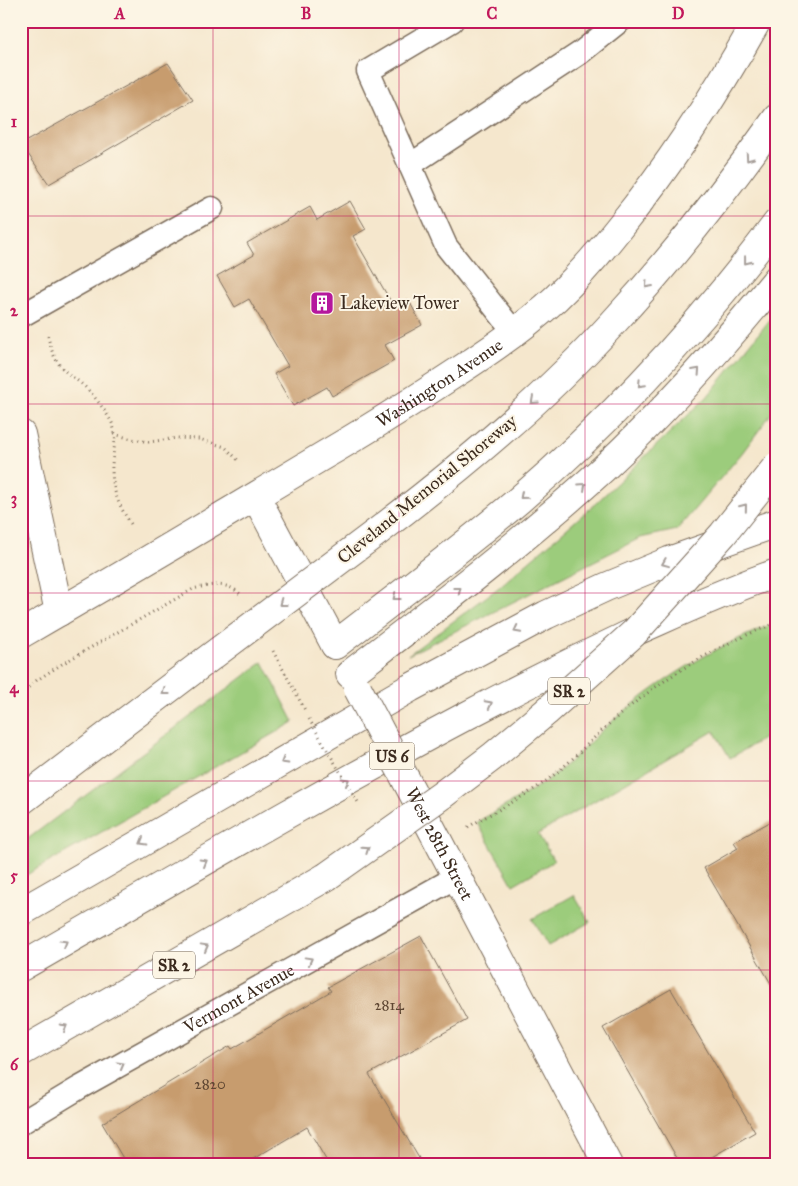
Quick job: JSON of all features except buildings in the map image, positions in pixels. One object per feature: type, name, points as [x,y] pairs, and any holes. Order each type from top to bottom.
[{"type":"main road","name":"Washington Avenue","points":[[21,634],[256,497],[416,399],[516,333],[556,298],[600,251],[636,207],[706,109],[757,21]]},
{"type":"main road","name":"Cleveland Memorial Shoreway","points":[[21,801],[416,502],[507,425],[562,375],[611,326],[658,273],[700,222],[777,118]]},
{"type":"main road","points":[[335,645],[468,542],[569,455],[657,367],[746,263],[777,223]]},
{"type":"main road","points":[[354,681],[604,468],[692,378],[744,320],[777,279]]},
{"type":"main road","points":[[21,434],[59,612]]},
{"type":"main road","name":"SR 2","points":[[21,1052],[326,877],[442,795],[492,757],[546,712],[634,633],[723,534],[777,466]]},
{"type":"main road","name":"West 28th Street","points":[[256,497],[458,876],[608,1165]]},
{"type":"main road","points":[[21,912],[410,688],[538,619],[606,587],[669,561],[777,522]]},
{"type":"main road","name":"US 6","points":[[21,967],[331,789],[503,696],[674,614],[732,588],[777,573]]},
{"type":"lane","points":[[452,21],[368,71],[446,246],[516,333]]},
{"type":"lane","points":[[410,165],[580,53],[620,21]]},
{"type":"lane","points":[[21,316],[212,208]]},
{"type":"lane","name":"Vermont Avenue","points":[[21,1123],[79,1088],[458,876]]},
{"type":"path","points":[[46,329],[51,350],[61,368],[90,392],[112,423],[115,450],[112,468],[114,489],[119,506],[131,524]]},
{"type":"path","points":[[114,434],[132,440],[148,442],[178,438],[199,439],[225,447],[238,460]]},
{"type":"path","points":[[477,822],[549,778],[609,724],[697,660],[730,643],[777,623]]},
{"type":"path","points":[[309,718],[359,804]]},
{"type":"green space","points":[[777,311],[777,406],[742,453],[677,530],[640,538],[408,655],[498,588],[595,504],[707,397]]},
{"type":"green space","points":[[777,623],[777,696],[771,700],[777,709],[777,731],[730,758],[714,731],[538,834],[554,861],[513,885],[477,822],[549,779],[627,709],[688,666],[731,642]]},
{"type":"green space","points":[[263,662],[294,722],[21,878],[21,844]]},
{"type":"green space","points":[[574,895],[590,922],[548,946],[532,919]]},
{"type":"place","name":"Lakeview Tower","points":[[322,303]]}]
